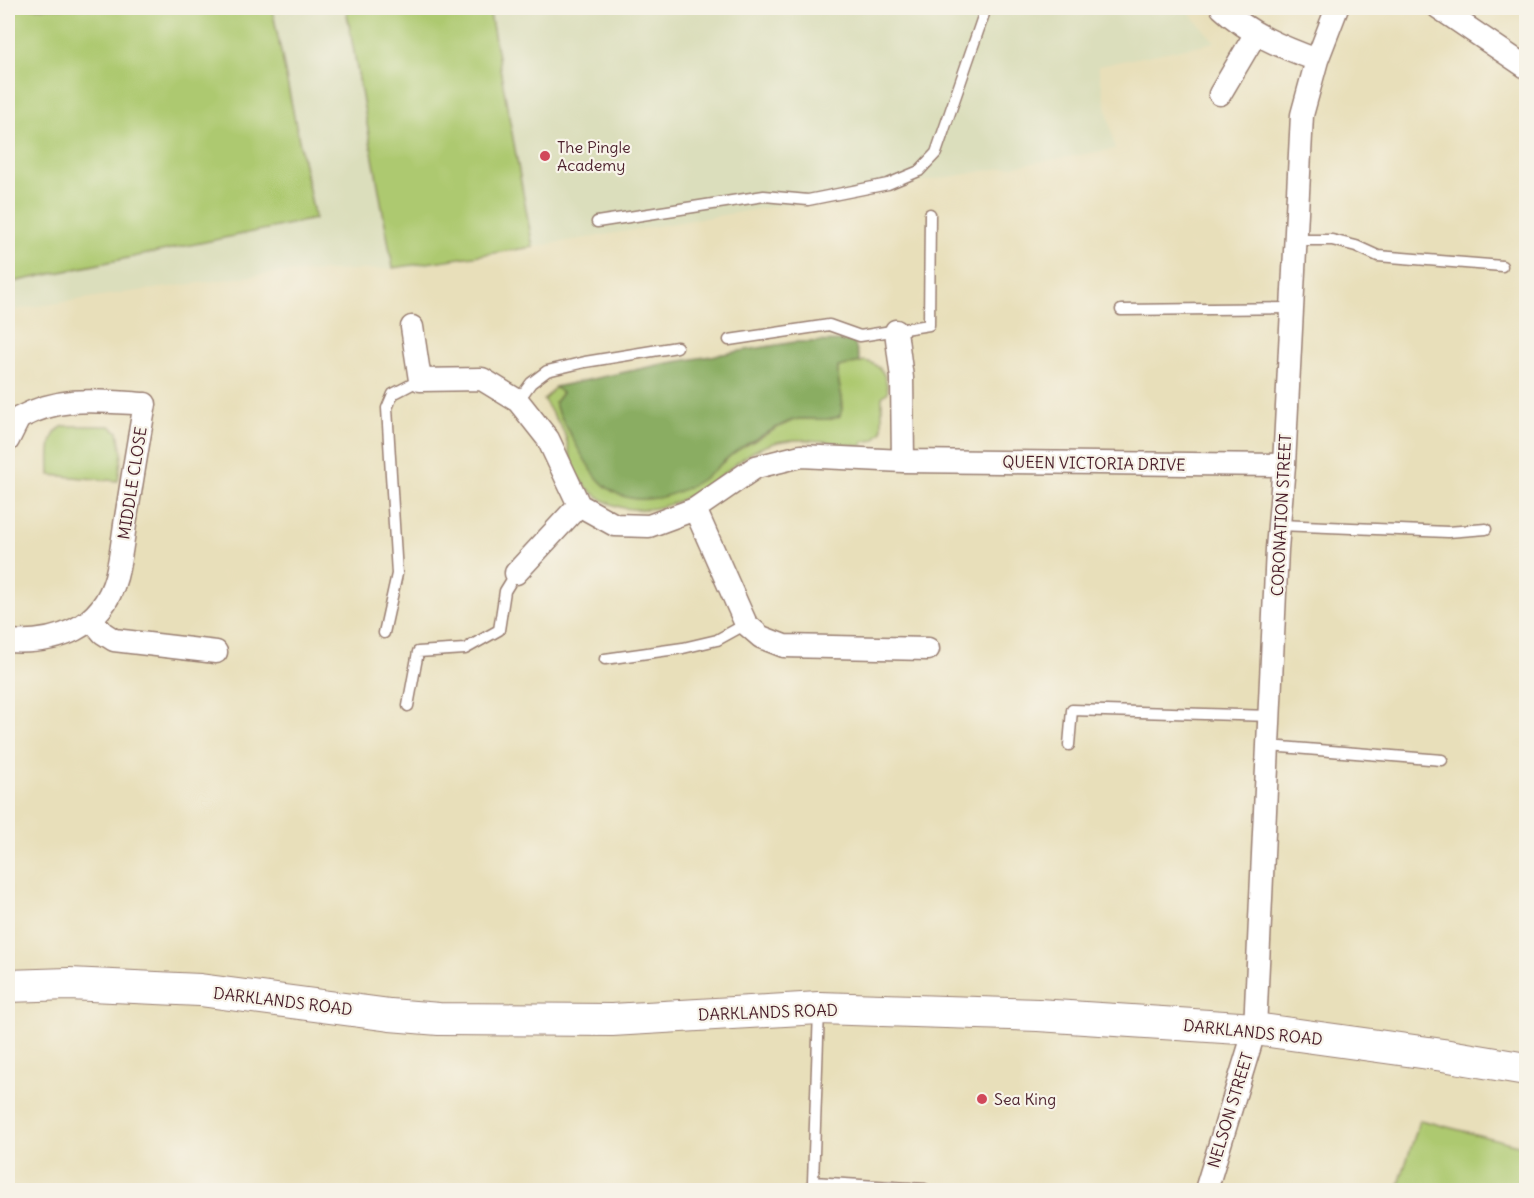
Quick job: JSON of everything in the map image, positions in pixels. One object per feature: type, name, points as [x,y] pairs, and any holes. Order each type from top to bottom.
[{"type":"street","points":[[1222,8],[1240,24],[1281,47],[1317,60]]},
{"type":"street","name":"CORONATION STREET","points":[[1255,1029],[1279,525],[1302,115],[1317,60],[1337,8]]},
{"type":"street","points":[[1439,8],[1527,67]]},
{"type":"street","points":[[1220,94],[1256,33]]},
{"type":"street","points":[[412,327],[420,380],[482,379],[518,401],[548,439],[579,505],[516,573]]},
{"type":"street","points":[[896,331],[903,378],[903,461]]},
{"type":"street","name":"MIDDLE CLOSE","points":[[8,440],[18,418],[52,404],[84,400],[145,404],[116,578],[102,608],[92,620],[74,631],[57,637],[24,642],[8,641]]},
{"type":"street","name":"QUEEN VICTORIA DRIVE","points":[[579,505],[615,525],[650,526],[695,509],[756,467],[801,456],[903,461],[1284,465]]},
{"type":"street","points":[[695,509],[746,624],[761,637],[784,646],[928,649]]},
{"type":"street","points":[[92,620],[103,633],[114,640],[216,652]]},
{"type":"street","name":"DARKLANDS ROAD","points":[[8,986],[69,984],[200,990],[390,1015],[439,1019],[612,1020],[819,1008],[1038,1016],[1255,1029],[1527,1069]]},
{"type":"street","name":"NELSON STREET","points":[[1206,1191],[1255,1029]]},
{"type":"lane","points":[[597,222],[764,196],[808,200],[888,184],[919,171],[936,153],[987,8]]},
{"type":"lane","points":[[729,340],[829,325],[860,336],[929,325],[930,214]]},
{"type":"lane","points":[[1295,240],[1332,240],[1356,246],[1378,256],[1502,266]]},
{"type":"lane","points":[[1121,310],[1292,308]]},
{"type":"lane","points":[[518,401],[531,383],[547,371],[585,362],[677,347]]},
{"type":"lane","points":[[384,633],[397,574],[387,408],[393,394],[420,380]]},
{"type":"lane","points":[[1279,525],[1448,532],[1486,529]]},
{"type":"lane","points":[[408,706],[418,652],[465,649],[499,630],[505,591],[516,573]]},
{"type":"lane","points":[[605,659],[683,648],[717,640],[746,624]]},
{"type":"lane","points":[[1069,745],[1072,710],[1271,716]]},
{"type":"lane","points":[[1269,746],[1442,760]]},
{"type":"lane","points":[[819,1008],[813,1182],[925,1189]]},
{"type":"shaded area","name":"The Pingle Academy","points":[[8,8],[1185,8],[1215,42],[1098,66],[1115,149],[408,268],[275,273],[8,311]]},
{"type":"green space","points":[[8,8],[272,8],[315,219],[8,283]]},
{"type":"green space","points":[[346,8],[489,8],[533,247],[393,268]]},
{"type":"green space","points":[[854,341],[860,362],[838,367],[842,398],[840,416],[825,419],[799,419],[786,423],[740,449],[694,484],[667,496],[638,499],[624,496],[611,490],[599,480],[581,455],[555,402],[562,393],[555,387],[663,364],[795,342]]},
{"type":"green space","points":[[865,361],[880,368],[888,392],[882,397],[882,431],[874,440],[863,442],[862,446],[804,440],[771,444],[746,456],[710,484],[690,496],[658,508],[624,508],[611,504],[593,493],[579,478],[563,430],[544,400],[555,387],[562,393],[555,402],[557,410],[570,431],[658,497],[676,492],[707,476],[736,451],[796,419],[833,419],[843,408],[838,367]]},
{"type":"green space","points":[[64,426],[110,426],[118,432],[122,453],[118,481],[50,475],[52,440],[58,429]]},
{"type":"green space","points":[[1420,1120],[1526,1147],[1525,1190],[1397,1190]]},
{"type":"place","name":"The Pingle Academy","points":[[545,156]]},
{"type":"place","name":"Sea King","points":[[982,1099]]}]
